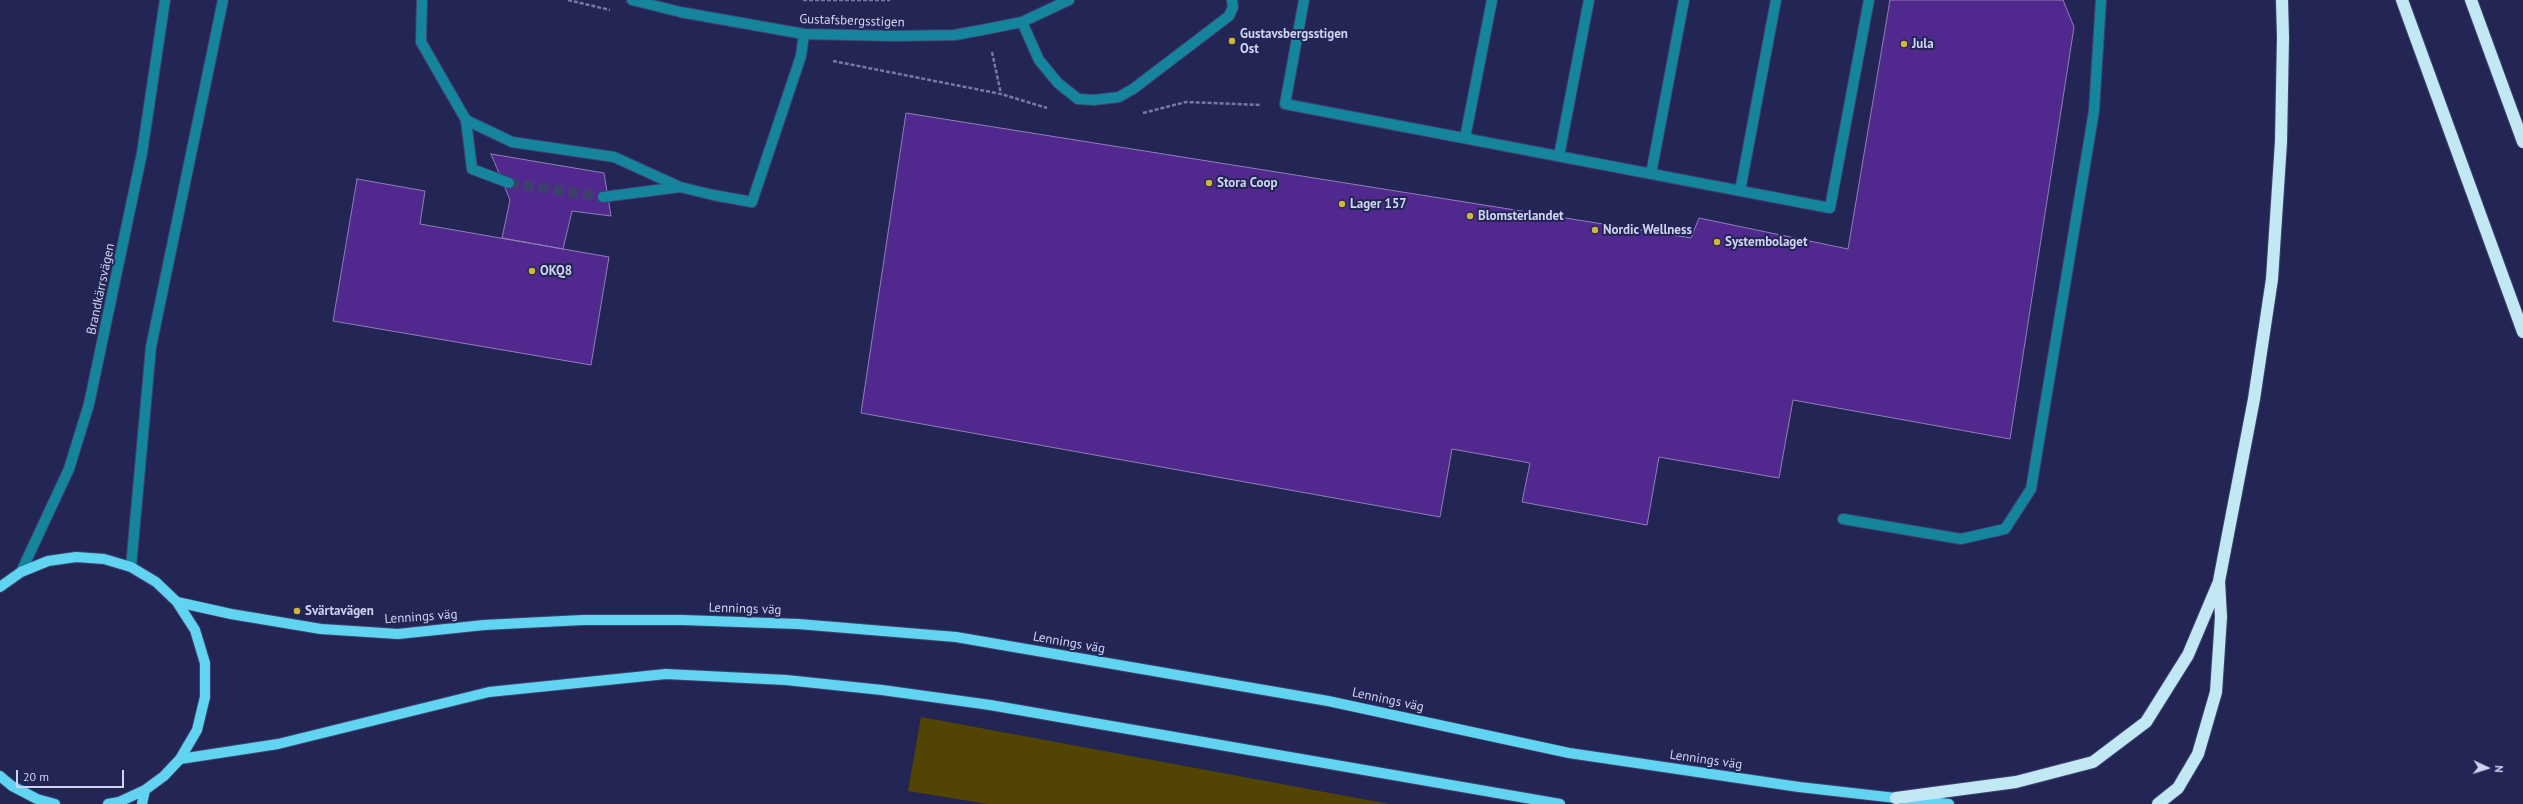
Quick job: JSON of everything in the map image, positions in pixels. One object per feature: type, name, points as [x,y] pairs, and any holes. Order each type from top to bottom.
[{"type":"highway","points":[[1896,798],[2016,782],[2093,762],[2146,722],[2188,655],[2219,581],[2254,399],[2272,279],[2282,142],[2282,0]]},
{"type":"highway","points":[[2402,0],[2523,332]]},
{"type":"highway","points":[[2471,0],[2523,142]]},
{"type":"highway","points":[[2158,804],[2178,788],[2198,754],[2216,692],[2221,617],[2219,581]]},
{"type":"main road","points":[[0,586],[21,572],[48,561],[76,557],[104,559],[131,567],[156,582],[177,602],[195,630],[205,663],[205,690],[197,730],[180,759],[164,776],[145,790],[119,802],[108,804]]},
{"type":"main road","name":"Lennings väg","points":[[177,602],[231,614],[321,629],[398,634],[484,626],[583,620],[682,620],[798,624],[956,636],[1328,700],[1569,753],[1799,787],[1949,804]]},
{"type":"main road","points":[[180,759],[278,744],[490,692],[666,674],[786,680],[882,690],[975,703],[1560,804]]},
{"type":"main road","points":[[0,776],[12,786],[37,799],[55,804]]},
{"type":"main road","points":[[142,804],[145,790]]},
{"type":"street","name":"Brandkärrsvägen","points":[[21,572],[69,469],[89,404],[142,153],[165,0]]},
{"type":"street","points":[[131,567],[151,347],[223,0]]},
{"type":"street","points":[[422,0],[421,42],[466,120],[472,169],[509,183]]},
{"type":"street","name":"Gustafsbergsstigen","points":[[632,0],[680,12],[804,34],[955,35],[1022,22],[1069,0]]},
{"type":"street","points":[[1022,22],[1039,60],[1058,83],[1078,99],[1094,100],[1119,97],[1133,89],[1229,16],[1232,7],[1232,0]]},
{"type":"street","points":[[1304,0],[1285,104],[1830,208],[1869,0]]},
{"type":"street","points":[[1465,138],[1492,0]]},
{"type":"street","points":[[1559,156],[1589,0]]},
{"type":"street","points":[[1651,174],[1684,0]]},
{"type":"street","points":[[1740,191],[1776,0]]},
{"type":"street","points":[[1843,519],[1961,540],[2005,529],[2031,489],[2094,111],[2101,0]]},
{"type":"street","points":[[466,120],[512,142],[614,157],[680,187],[713,196],[752,202],[801,56],[804,34]]},
{"type":"street","points":[[603,197],[680,187]]},
{"type":"path","points":[[568,0],[613,10]]},
{"type":"path","points":[[803,0],[890,0]]},
{"type":"path","points":[[801,56],[872,67],[1001,94],[1054,110]]},
{"type":"path","points":[[1136,115],[1186,102],[1267,106]]},
{"type":"shaded area","points":[[921,717],[1389,804],[988,804],[908,791]]},
{"type":"building","points":[[1890,0],[2063,0],[2074,27],[2010,439],[1793,400],[1779,478],[1659,457],[1647,525],[1522,502],[1530,463],[1452,449],[1440,517],[861,413],[906,113],[1691,238],[1699,218],[1848,249]]},
{"type":"building","points":[[491,154],[604,173],[611,216],[572,211],[563,249],[502,238],[510,200]]},
{"type":"building","points":[[357,179],[425,191],[420,224],[609,257],[591,365],[333,321]]},
{"type":"tunnel","points":[[509,183],[603,197]]},
{"type":"place","name":"Gustavsbergsstigen Ost","points":[[1232,41]]},
{"type":"place","name":"Jula","points":[[1904,44]]},
{"type":"place","name":"Stora Coop","points":[[1209,183]]},
{"type":"place","name":"Lager 157","points":[[1342,204]]},
{"type":"place","name":"Blomsterlandet","points":[[1470,216]]},
{"type":"place","name":"Nordic Wellness","points":[[1595,230]]},
{"type":"place","name":"Systembolaget","points":[[1717,242]]},
{"type":"place","name":"OKQ8","points":[[532,271]]},
{"type":"place","name":"Svärtavägen","points":[[297,611]]}]
